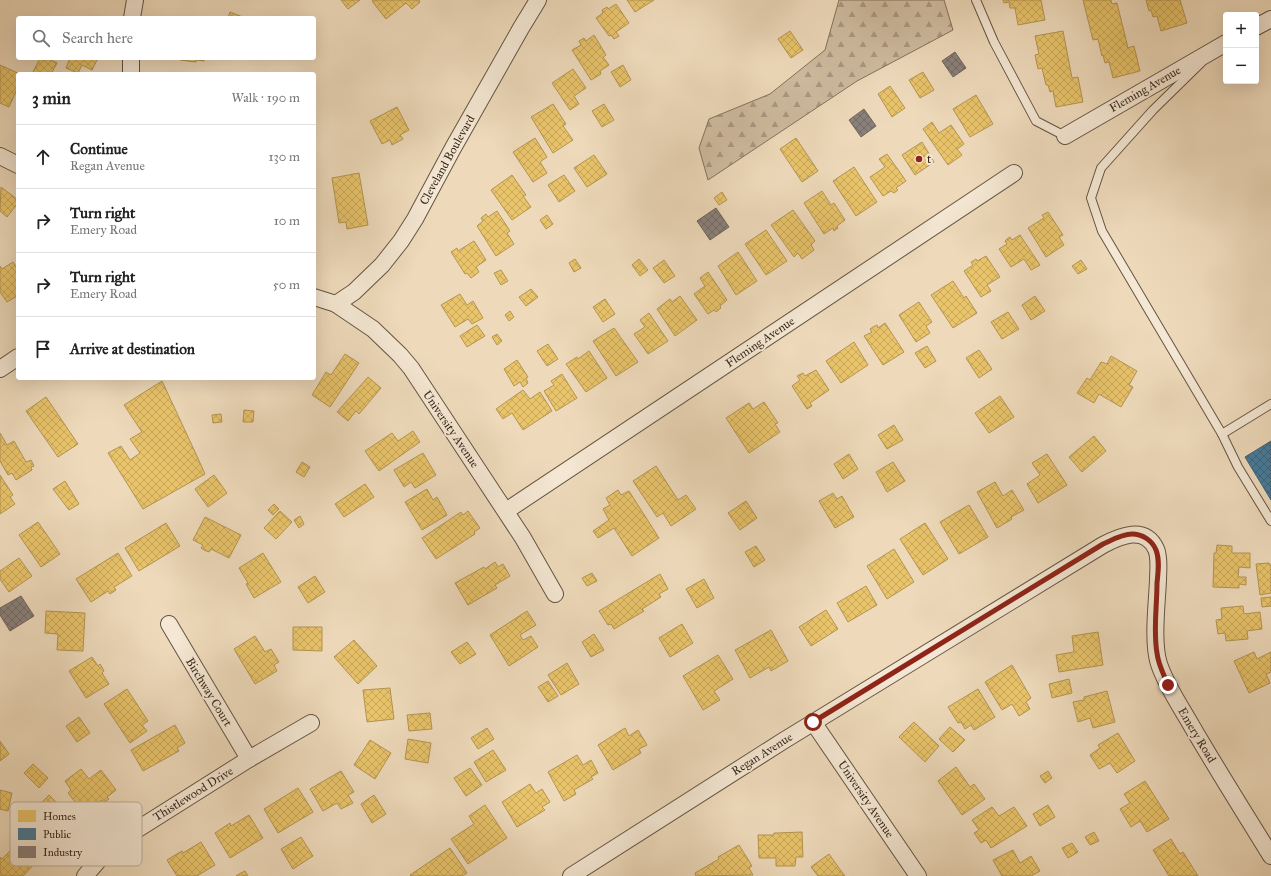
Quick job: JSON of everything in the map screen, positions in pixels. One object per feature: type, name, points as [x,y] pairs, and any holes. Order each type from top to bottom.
[{"type":"street","points":[[132,16],[135,0]]},
{"type":"street","name":"Cleveland Boulevard","points":[[336,304],[354,292],[382,265],[401,241],[415,219],[456,142],[538,0]]},
{"type":"street","points":[[1259,25],[1271,19]]},
{"type":"street","name":"Fleming Avenue","points":[[1064,136],[1222,45]]},
{"type":"street","points":[[131,60],[131,72]]},
{"type":"street","points":[[0,156],[16,164]]},
{"type":"street","name":"Fleming Avenue","points":[[506,511],[1014,173]]},
{"type":"street","name":"University Avenue","points":[[316,298],[336,304],[373,329],[400,355],[506,511],[555,594]]},
{"type":"street","points":[[0,369],[16,358]]},
{"type":"street","name":"Regan Avenue","points":[[571,876],[813,722],[1103,544],[1126,535],[1132,534],[1143,536]]},
{"type":"street","name":"Emery Road","points":[[1143,536],[1156,549],[1158,563],[1156,653],[1159,664],[1168,685],[1199,739],[1271,856]]},
{"type":"street","name":"Birchway Court","points":[[169,624],[249,759]]},
{"type":"street","name":"University Avenue","points":[[813,722],[918,876]]},
{"type":"street","name":"Thistlewood Drive","points":[[142,826],[249,759],[310,723]]},
{"type":"street","name":"Thistlewood Drive","points":[[85,876],[94,866]]},
{"type":"lane","points":[[976,0],[994,42],[1036,121],[1064,136]]},
{"type":"lane","points":[[1222,45],[1153,110],[1101,168],[1091,198],[1102,232],[1222,434],[1238,467],[1271,521]]},
{"type":"lane","points":[[1222,434],[1271,404]]},
{"type":"green space","points":[[839,0],[944,0],[953,30],[857,81],[708,180],[699,148],[709,119],[770,94],[825,50]]},
{"type":"building: Homes","points":[[341,0],[360,0],[348,9]]},
{"type":"building: Homes","points":[[419,0],[420,2],[412,9],[406,3],[386,19],[372,1]]},
{"type":"building: Homes","points":[[627,0],[654,0],[635,12]]},
{"type":"building: Homes","points":[[1003,0],[1041,0],[1045,20],[1018,25],[1015,8],[1010,8],[1009,2],[1004,3]]},
{"type":"building: Homes","points":[[1083,0],[1111,0],[1112,4],[1117,3],[1128,48],[1134,46],[1140,71],[1113,78],[1109,62],[1105,63],[1103,55],[1102,56],[1098,39],[1093,40]]},
{"type":"building: Homes","points":[[1146,0],[1180,0],[1187,23],[1161,31],[1157,16],[1153,17],[1151,10],[1149,11]]},
{"type":"building: Homes","points":[[616,4],[629,23],[616,32],[619,36],[614,39],[611,35],[609,36],[596,18],[603,13],[602,10],[607,7],[608,9]]},
{"type":"building: Homes","points":[[230,12],[240,16],[229,16]]},
{"type":"building: Homes","points":[[790,31],[803,50],[791,58],[778,39]]},
{"type":"building: Homes","points":[[1063,31],[1072,78],[1078,77],[1083,102],[1056,107],[1053,91],[1050,92],[1048,85],[1046,85],[1042,68],[1038,69],[1035,55],[1039,54],[1035,36]]},
{"type":"building: Homes","points":[[594,35],[606,55],[603,57],[609,65],[600,71],[601,74],[591,80],[572,50],[581,45],[579,41],[584,38],[586,41]]},
{"type":"building: Homes","points":[[39,60],[50,60],[57,63],[52,72],[33,72]]},
{"type":"building: Homes","points":[[69,60],[97,60],[92,70],[82,65],[78,72],[66,68]]},
{"type":"building: Homes","points":[[180,60],[196,60],[196,62]]},
{"type":"building: Homes","points":[[0,65],[16,72],[16,91],[9,107],[0,103]]},
{"type":"building: Homes","points":[[623,65],[631,80],[620,87],[611,72]]},
{"type":"building: Homes","points":[[573,69],[586,88],[574,96],[579,104],[570,110],[552,83]]},
{"type":"building: Homes","points":[[923,72],[934,90],[920,98],[909,80]]},
{"type":"building: Homes","points":[[890,86],[905,108],[892,117],[878,94]]},
{"type":"building: Homes","points":[[976,95],[993,124],[970,137],[953,109]]},
{"type":"building: Homes","points":[[553,104],[566,124],[563,126],[573,140],[553,153],[531,117]]},
{"type":"building: Homes","points":[[604,104],[614,120],[602,127],[592,111]]},
{"type":"building: Homes","points":[[397,107],[409,130],[400,135],[403,139],[392,145],[390,140],[382,144],[370,121]]},
{"type":"building: Homes","points":[[932,122],[939,133],[951,125],[964,144],[957,149],[962,155],[948,165],[923,129]]},
{"type":"building: Homes","points":[[535,138],[547,157],[540,162],[547,173],[533,182],[513,152]]},
{"type":"building: Homes","points":[[796,138],[818,171],[802,182],[780,149]]},
{"type":"building: Homes","name":"t","points":[[922,142],[934,162],[915,175],[902,155]]},
{"type":"building: Homes","points":[[887,154],[906,181],[896,188],[898,190],[894,193],[891,191],[883,196],[870,177],[885,167],[879,159]]},
{"type":"building: Homes","points":[[594,155],[607,174],[587,187],[574,168]]},
{"type":"building: Homes","points":[[854,167],[877,202],[856,216],[833,181]]},
{"type":"building: Homes","points":[[359,173],[368,225],[347,229],[346,222],[339,223],[332,178]]},
{"type":"building: Homes","points":[[512,175],[526,195],[523,196],[531,207],[512,220],[491,190]]},
{"type":"building: Homes","points":[[564,175],[575,191],[559,202],[548,185]]},
{"type":"building: Homes","points":[[1,187],[16,198],[16,206],[7,217],[0,211]]},
{"type":"building: Homes","points":[[822,191],[831,205],[834,203],[845,220],[837,226],[838,228],[834,231],[833,228],[824,234],[804,203]]},
{"type":"building: Homes","points":[[722,192],[727,200],[719,205],[714,198]]},
{"type":"building: Homes","points":[[793,210],[815,241],[811,245],[814,250],[802,259],[798,253],[794,257],[771,225]]},
{"type":"building: Homes","points":[[497,211],[510,231],[507,233],[514,244],[496,256],[477,226],[483,221],[481,218],[486,214],[488,217]]},
{"type":"building: Homes","points":[[1048,212],[1063,235],[1059,237],[1064,245],[1046,257],[1028,228],[1044,218],[1042,215]]},
{"type":"building: Homes","points":[[547,215],[553,224],[546,229],[540,220]]},
{"type":"building: Homes","points":[[766,230],[787,261],[766,275],[745,244]]},
{"type":"building: Homes","points":[[1020,235],[1040,265],[1031,270],[1024,259],[1011,267],[999,249],[1007,244],[1005,241],[1010,237],[1012,240]]},
{"type":"building: Homes","points":[[474,241],[486,260],[476,267],[479,272],[471,278],[467,273],[465,274],[451,252],[457,248],[458,251]]},
{"type":"building: Homes","points":[[738,252],[757,281],[736,295],[718,266]]},
{"type":"building: Homes","points":[[986,256],[1000,277],[987,285],[991,291],[981,297],[964,271],[973,265],[971,262],[976,259],[977,261]]},
{"type":"building: Homes","points":[[575,259],[581,268],[574,272],[569,263]]},
{"type":"building: Homes","points":[[639,259],[648,270],[640,276],[632,265]]},
{"type":"building: Homes","points":[[664,260],[675,276],[664,283],[653,268]]},
{"type":"building: Homes","points":[[1081,260],[1087,269],[1078,274],[1072,266]]},
{"type":"building: Homes","points":[[13,262],[16,267],[16,297],[7,302],[0,292],[0,266],[2,269]]},
{"type":"building: Homes","points":[[501,270],[508,281],[501,285],[494,273]]},
{"type":"building: Homes","points":[[708,272],[727,300],[716,312],[714,310],[708,314],[694,294],[705,286],[700,278]]},
{"type":"building: Homes","points":[[953,281],[964,298],[966,296],[977,313],[953,328],[931,295]]},
{"type":"building: Homes","points":[[531,289],[538,297],[526,306],[519,297]]},
{"type":"building: Homes","points":[[460,294],[467,305],[473,301],[483,318],[472,324],[468,319],[455,327],[441,305]]},
{"type":"building: Homes","points":[[680,296],[697,320],[675,336],[657,309],[670,299],[672,302]]},
{"type":"building: Homes","points":[[1035,296],[1045,311],[1031,320],[1022,305]]},
{"type":"building: Homes","points":[[605,299],[615,314],[603,322],[593,307]]},
{"type":"building: Homes","points":[[919,302],[932,322],[926,326],[930,333],[916,342],[899,315]]},
{"type":"building: Homes","points":[[510,311],[514,317],[509,321],[505,315]]},
{"type":"building: Homes","points":[[1008,312],[1019,329],[1002,339],[991,322]]},
{"type":"building: Homes","points":[[649,313],[668,341],[648,354],[634,334],[645,327],[640,320]]},
{"type":"building: Homes","points":[[885,323],[904,352],[883,365],[864,336],[872,332],[870,329],[873,327],[877,325],[878,328]]},
{"type":"building: Homes","points":[[477,325],[485,336],[467,347],[460,336]]},
{"type":"building: Homes","points":[[614,328],[638,362],[616,376],[593,341]]},
{"type":"building: Homes","points":[[497,334],[502,341],[497,345],[492,337]]},
{"type":"building: Homes","points":[[854,342],[868,365],[841,383],[826,361]]},
{"type":"building: Homes","points":[[548,344],[558,359],[547,366],[537,351]]},
{"type":"building: Homes","points":[[927,346],[936,361],[925,368],[915,353]]},
{"type":"building: Homes","points":[[979,350],[992,369],[979,378],[966,358]]},
{"type":"building: Homes","points":[[589,351],[607,378],[586,392],[566,364],[577,357],[578,359]]},
{"type":"building: Homes","points":[[345,354],[359,363],[330,407],[312,395],[326,372],[331,375]]},
{"type":"building: Homes","points":[[1111,356],[1137,371],[1129,385],[1133,387],[1121,407],[1099,394],[1094,403],[1077,393],[1087,378],[1090,380],[1101,362],[1107,364]]},
{"type":"building: Homes","points":[[517,360],[528,377],[526,378],[528,383],[523,387],[520,382],[514,386],[504,369]]},
{"type":"building: Homes","points":[[816,370],[829,390],[810,403],[812,406],[807,409],[792,386],[800,380],[797,376],[803,373],[805,376]]},
{"type":"building: Homes","points":[[562,374],[577,398],[556,411],[544,391],[554,385],[551,381]]},
{"type":"building: Homes","points":[[368,377],[381,388],[359,414],[356,411],[348,421],[337,412]]},
{"type":"building: Homes","points":[[162,381],[205,474],[143,509],[108,453],[121,446],[130,460],[140,453],[130,439],[142,432],[124,405]]},
{"type":"building: Homes","points":[[523,390],[530,399],[540,392],[552,411],[523,430],[512,413],[503,419],[496,409]]},
{"type":"building: Homes","points":[[1000,396],[1014,417],[989,433],[975,413]]},
{"type":"building: Homes","points":[[46,397],[78,444],[58,457],[26,411]]},
{"type":"building: Homes","points":[[764,402],[778,423],[775,424],[780,432],[749,453],[726,418],[749,403],[753,409]]},
{"type":"building: Homes","points":[[244,410],[254,411],[253,422],[243,422]]},
{"type":"building: Homes","points":[[221,414],[222,422],[213,423],[212,415]]},
{"type":"building: Homes","points":[[894,425],[903,440],[887,449],[878,435]]},
{"type":"building: Homes","points":[[413,431],[420,442],[379,471],[365,451],[392,433],[398,441]]},
{"type":"building: Homes","points":[[0,433],[7,445],[14,441],[26,462],[31,460],[34,466],[31,467],[32,470],[16,480],[12,473],[8,475],[0,461]]},
{"type":"building: Homes","points":[[1094,436],[1106,451],[1082,472],[1069,457]]},
{"type":"building: Homes","points":[[423,453],[436,475],[415,488],[411,482],[404,487],[394,470]]},
{"type":"building: Homes","points":[[849,454],[858,469],[843,479],[834,464]]},
{"type":"building: Homes","points":[[1047,454],[1067,485],[1038,503],[1027,484],[1040,475],[1032,463]]},
{"type":"building: Homes","points":[[302,462],[310,467],[304,477],[296,472]]},
{"type":"building: Homes","points":[[893,462],[905,481],[887,492],[876,472]]},
{"type":"building: Homes","points":[[656,466],[678,500],[686,495],[696,509],[671,526],[663,513],[657,517],[633,481]]},
{"type":"building: Homes","points":[[0,475],[13,495],[10,497],[15,504],[0,514]]},
{"type":"building: Homes","points":[[214,475],[227,493],[208,507],[195,489]]},
{"type":"building: Homes","points":[[65,481],[79,504],[69,510],[53,489]]},
{"type":"building: Homes","points":[[995,482],[1003,496],[1012,490],[1024,510],[1011,517],[1012,519],[997,528],[977,492]]},
{"type":"building: Homes","points":[[365,484],[374,497],[344,517],[335,504]]},
{"type":"building: Homes","points":[[427,489],[433,500],[437,497],[447,515],[422,530],[405,502]]},
{"type":"building: Homes","points":[[618,490],[621,495],[629,491],[659,538],[632,556],[614,528],[598,538],[593,531],[609,520],[603,509],[610,505],[606,498]]},
{"type":"building: Homes","points":[[833,493],[837,499],[842,496],[854,517],[835,528],[819,501]]},
{"type":"building: Homes","points":[[746,501],[757,518],[740,530],[728,513]]},
{"type":"building: Homes","points":[[274,504],[279,509],[273,515],[268,510]]},
{"type":"building: Homes","points":[[969,505],[988,537],[959,554],[940,522]]},
{"type":"building: Homes","points":[[280,511],[292,522],[276,539],[264,528]]},
{"type":"building: Homes","points":[[468,511],[480,528],[474,532],[475,534],[436,559],[422,538],[461,512],[463,515]]},
{"type":"building: Homes","points":[[300,516],[304,524],[299,528],[294,520]]},
{"type":"building: Homes","points":[[205,517],[241,535],[229,558],[211,549],[209,552],[204,550],[201,548],[203,545],[193,540]]},
{"type":"building: Homes","points":[[38,522],[60,554],[41,567],[19,535]]},
{"type":"building: Homes","points":[[166,523],[180,546],[139,571],[125,548]]},
{"type":"building: Homes","points":[[925,523],[948,559],[923,575],[900,539]]},
{"type":"building: Homes","points":[[1217,545],[1232,546],[1232,553],[1250,553],[1250,568],[1239,567],[1238,577],[1246,577],[1246,585],[1239,584],[1239,588],[1213,587],[1214,553],[1216,553]]},
{"type":"building: Homes","points":[[756,546],[765,560],[754,567],[745,552]]},
{"type":"building: Homes","points":[[894,549],[914,582],[887,599],[867,566]]},
{"type":"building: Homes","points":[[118,553],[132,576],[114,587],[116,590],[110,594],[108,591],[91,602],[76,579]]},
{"type":"building: Homes","points":[[263,553],[281,582],[254,598],[246,584],[248,583],[239,568]]},
{"type":"building: Homes","points":[[19,558],[32,576],[9,592],[0,579],[0,571]]},
{"type":"building: Homes","points":[[495,562],[498,567],[503,564],[510,576],[495,585],[497,588],[468,605],[455,583],[484,567],[485,569]]},
{"type":"building: Homes","points":[[1269,563],[1271,566],[1271,593],[1260,595],[1256,564]]},
{"type":"building: Homes","points":[[592,573],[597,581],[587,586],[582,578]]},
{"type":"building: Homes","points":[[660,574],[668,589],[659,594],[661,597],[642,609],[644,611],[614,629],[611,624],[608,625],[599,611]]},
{"type":"building: Homes","points":[[315,576],[325,592],[308,603],[298,587]]},
{"type":"building: Homes","points":[[704,579],[714,598],[697,608],[686,589]]},
{"type":"building: Homes","points":[[866,586],[877,605],[848,622],[837,603]]},
{"type":"building: Homes","points":[[1271,597],[1271,606],[1262,607],[1261,598]]},
{"type":"building: Homes","points":[[1243,606],[1244,614],[1260,612],[1262,629],[1247,631],[1248,639],[1226,641],[1225,633],[1218,634],[1216,620],[1222,619],[1221,608]]},
{"type":"building: Homes","points":[[826,610],[838,629],[811,646],[799,627]]},
{"type":"building: Homes","points":[[46,611],[85,613],[83,651],[57,650],[58,634],[45,633]]},
{"type":"building: Homes","points":[[527,611],[536,625],[520,635],[523,640],[531,636],[538,647],[509,666],[490,635]]},
{"type":"building: Homes","points":[[682,624],[693,643],[670,657],[659,638]]},
{"type":"building: Homes","points":[[293,627],[322,627],[322,651],[293,650]]},
{"type":"building: Homes","points":[[771,630],[788,661],[771,671],[769,667],[750,678],[735,650]]},
{"type":"building: Homes","points":[[1098,632],[1103,665],[1059,672],[1056,655],[1074,652],[1072,636]]},
{"type":"building: Homes","points":[[594,634],[604,650],[591,657],[582,642]]},
{"type":"building: Homes","points":[[255,636],[265,652],[271,649],[279,662],[274,665],[277,671],[255,684],[234,649]]},
{"type":"building: Homes","points":[[354,640],[377,666],[358,684],[334,657]]},
{"type":"building: Homes","points":[[467,642],[476,654],[460,664],[451,652]]},
{"type":"building: Homes","points":[[1254,652],[1257,659],[1271,652],[1271,672],[1266,674],[1270,683],[1249,693],[1234,661]]},
{"type":"building: Homes","points":[[718,655],[733,679],[714,691],[720,700],[703,710],[683,676]]},
{"type":"building: Homes","points":[[92,657],[98,666],[100,664],[104,671],[102,673],[109,684],[86,698],[69,671]]},
{"type":"building: Homes","points":[[567,663],[579,684],[561,695],[548,675]]},
{"type":"building: Homes","points":[[1012,665],[1031,698],[1026,702],[1030,709],[1019,716],[1012,704],[1002,710],[985,682]]},
{"type":"building: Homes","points":[[1069,679],[1072,693],[1052,698],[1049,684]]},
{"type":"building: Homes","points":[[548,681],[558,696],[548,702],[538,687]]},
{"type":"building: Homes","points":[[390,688],[394,719],[367,722],[363,690]]},
{"type":"building: Homes","points":[[127,689],[148,721],[142,725],[147,731],[130,743],[104,704]]},
{"type":"building: Homes","points":[[978,689],[995,717],[974,730],[971,725],[965,729],[961,722],[958,723],[948,707]]},
{"type":"building: Homes","points":[[1107,691],[1115,722],[1093,728],[1090,718],[1078,722],[1073,702],[1084,700],[1084,697]]},
{"type":"building: Homes","points":[[430,713],[432,729],[409,731],[407,715]]},
{"type":"building: Homes","points":[[79,717],[90,733],[77,742],[66,726]]},
{"type":"building: Homes","points":[[914,722],[939,746],[925,762],[899,737]]},
{"type":"building: Homes","points":[[175,725],[185,743],[177,748],[179,751],[143,771],[131,750]]},
{"type":"building: Homes","points":[[950,727],[965,740],[953,752],[939,739]]},
{"type":"building: Homes","points":[[487,728],[494,739],[478,749],[471,738]]},
{"type":"building: Homes","points":[[625,728],[629,736],[638,730],[647,745],[639,749],[641,753],[613,770],[598,745]]},
{"type":"building: Homes","points":[[1118,733],[1135,761],[1117,773],[1110,763],[1099,769],[1090,755],[1100,748],[1098,745]]},
{"type":"building: Homes","points":[[408,739],[431,743],[428,763],[405,759]]},
{"type":"building: Homes","points":[[370,740],[391,753],[375,779],[354,765]]},
{"type":"building: Homes","points":[[0,741],[9,754],[0,761]]},
{"type":"building: Homes","points":[[493,750],[506,770],[486,782],[474,762]]},
{"type":"building: Homes","points":[[577,755],[583,765],[591,760],[598,773],[591,777],[593,779],[574,790],[576,794],[564,801],[548,772]]},
{"type":"building: Homes","points":[[33,764],[48,778],[39,788],[24,773]]},
{"type":"building: Homes","points":[[956,767],[970,787],[974,784],[985,799],[962,815],[938,781]]},
{"type":"building: Homes","points":[[470,768],[482,785],[466,796],[454,778]]},
{"type":"building: Homes","points":[[81,769],[89,779],[101,770],[116,790],[107,797],[109,799],[104,802],[101,800],[98,802],[75,802],[68,793],[71,790],[65,781]]},
{"type":"building: Homes","points":[[341,771],[354,792],[348,795],[353,803],[341,809],[337,803],[323,811],[310,789]]},
{"type":"building: Homes","points":[[1048,771],[1052,778],[1045,783],[1040,776]]},
{"type":"building: Homes","points":[[1145,781],[1169,819],[1147,832],[1140,821],[1131,827],[1120,809],[1130,803],[1124,794]]},
{"type":"building: Homes","points":[[530,784],[536,793],[542,789],[550,802],[542,807],[545,810],[517,827],[502,802]]},
{"type":"building: Homes","points":[[298,788],[313,812],[278,833],[264,809]]},
{"type":"building: Homes","points":[[0,790],[12,793],[8,811],[0,809]]},
{"type":"building: Homes","points":[[49,795],[56,802],[42,802]]},
{"type":"building: Homes","points":[[374,795],[386,814],[372,823],[361,804]]},
{"type":"building: Homes","points":[[485,805],[507,838],[468,864],[451,839],[474,824],[469,816]]},
{"type":"building: Homes","points":[[1048,805],[1055,817],[1040,826],[1033,814]]},
{"type":"building: Homes","points":[[992,807],[999,816],[1014,807],[1027,826],[991,848],[986,840],[981,843],[974,833],[979,830],[972,820]]},
{"type":"building: Homes","points":[[249,815],[263,838],[230,858],[215,833],[230,823],[231,826]]},
{"type":"building: Homes","points":[[802,832],[803,857],[796,857],[795,866],[776,866],[776,858],[759,858],[758,835]]},
{"type":"building: Homes","points":[[1094,832],[1099,841],[1090,845],[1085,837]]},
{"type":"building: Homes","points":[[301,837],[313,856],[293,869],[281,849]]},
{"type":"building: Homes","points":[[1171,839],[1180,854],[1183,852],[1198,876],[1169,876],[1153,850]]},
{"type":"building: Homes","points":[[201,842],[215,865],[197,876],[177,876],[167,860],[182,851],[183,853]]},
{"type":"building: Homes","points":[[1072,843],[1078,852],[1068,858],[1062,848]]},
{"type":"building: Homes","points":[[739,845],[752,866],[749,868],[753,875],[696,876],[695,873]]},
{"type":"building: Homes","points":[[450,848],[467,873],[462,876],[410,875]]},
{"type":"building: Homes","points":[[1013,850],[1020,863],[1031,856],[1040,871],[1031,876],[1002,876],[993,860]]},
{"type":"building: Homes","points":[[10,851],[10,866],[32,866],[23,876],[0,876],[0,857],[2,859]]},
{"type":"building: Homes","points":[[829,854],[845,876],[818,876],[811,867]]},
{"type":"building: Homes","points":[[245,871],[248,876],[236,876],[239,874]]},
{"type":"building: Public","points":[[1271,441],[1271,500],[1245,457]]},
{"type":"building: Industry","points":[[955,52],[966,68],[953,77],[942,61]]},
{"type":"building: Industry","points":[[864,109],[876,126],[861,137],[849,120]]},
{"type":"building: Industry","points":[[716,208],[729,227],[710,240],[697,221]]},
{"type":"building: Industry","points":[[21,596],[34,616],[10,631],[0,615],[0,608]]},
{"type":"place","name":"t","points":[[919,159]]},
{"type":"route","points":[[813,722],[1103,544],[1121,536],[1132,534],[1143,536],[1156,549],[1158,563],[1156,653],[1168,685]]}]
